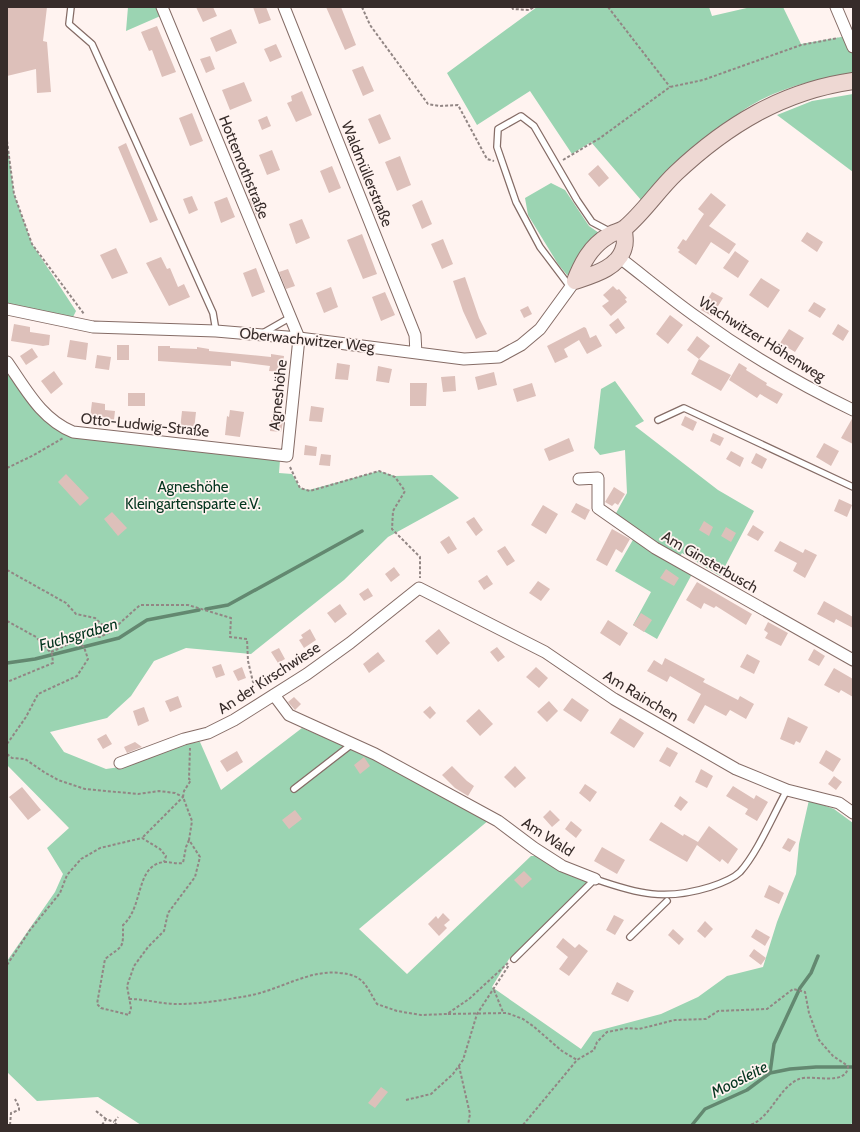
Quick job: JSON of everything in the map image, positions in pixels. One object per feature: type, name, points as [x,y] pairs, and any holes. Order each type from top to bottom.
[{"type":"street","name":"Hottenrothstraße","points":[[162,7],[299,338]]},
{"type":"street","name":"Waldmüllerstraße","points":[[284,7],[415,335],[416,353]]},
{"type":"street","points":[[836,7],[850,33],[853,47]]},
{"type":"street","name":"Oberwachwitzer Weg","points":[[7,309],[93,326],[216,331],[299,338],[464,359],[499,357],[521,345],[540,329],[573,285],[588,255],[596,246],[619,231],[676,173],[733,126],[766,106],[793,95],[832,84],[853,81]]},
{"type":"street","points":[[573,285],[607,269],[620,258],[625,246],[619,231]]},
{"type":"street","name":"Wachwitzer Höhenweg","points":[[620,258],[696,317],[733,342],[783,372],[853,410]]},
{"type":"street","name":"Agneshöhe","points":[[287,456],[299,338]]},
{"type":"street","name":"Otto-Ludwig-Straße","points":[[7,362],[38,406],[60,427],[73,432],[287,456]]},
{"type":"street","name":"Am Ginsterbusch","points":[[579,479],[598,478],[598,508],[655,548],[853,660]]},
{"type":"street","name":"An der Kirschwiese","points":[[120,763],[184,739],[208,733],[274,695],[350,643],[420,588]]},
{"type":"street","name":"Am Rainchen","points":[[420,588],[545,652],[614,699],[736,769],[787,790],[839,803],[853,813]]},
{"type":"street","name":"Am Wald","points":[[274,695],[289,715],[376,754],[498,821],[534,848],[562,866],[594,879]]},
{"type":"lane","points":[[71,7],[69,24],[92,44],[213,313],[216,331]]},
{"type":"lane","points":[[573,285],[540,248],[516,202],[497,147],[498,129],[521,116],[534,126],[555,164],[592,222],[619,231]]},
{"type":"lane","points":[[260,335],[290,318]]},
{"type":"lane","points":[[658,420],[684,408],[853,487]]},
{"type":"lane","points":[[294,789],[353,744]]},
{"type":"lane","name":"Am Wald","points":[[594,879],[624,890],[654,895],[687,894],[718,885],[739,873],[753,852],[787,790]]},
{"type":"lane","points":[[514,959],[594,879]]},
{"type":"lane","points":[[630,937],[667,901]]},
{"type":"path","points":[[362,7],[370,25],[428,104],[439,106],[458,105],[487,159],[503,164]]},
{"type":"path","points":[[512,7],[513,10],[529,10],[534,7]]},
{"type":"path","points":[[608,7],[670,87]]},
{"type":"path","points":[[555,164],[600,138],[670,87],[703,80],[801,44],[850,33]]},
{"type":"path","points":[[7,141],[14,194],[32,244],[93,326]]},
{"type":"path","points":[[7,468],[34,455],[73,432]]},
{"type":"path","points":[[287,456],[292,474],[300,488],[310,491],[379,471],[395,477],[405,491],[393,511],[392,529],[420,557],[420,588]]},
{"type":"path","points":[[7,570],[66,603],[76,614],[95,618],[110,632]]},
{"type":"path","points":[[51,652],[87,636],[100,637],[110,632],[140,605],[188,605],[231,618],[230,638],[247,639],[248,661],[253,682],[274,695]]},
{"type":"path","points":[[7,621],[36,636],[51,652],[53,663],[7,682]]},
{"type":"path","points":[[7,744],[26,717],[38,694],[77,676],[88,659],[84,647],[76,640]]},
{"type":"path","points":[[189,840],[200,857],[195,877],[168,913],[164,931],[148,947],[134,966],[127,986],[131,1008],[129,1015],[105,1010],[97,1004],[105,959],[120,949],[124,944],[123,925],[131,917],[138,900],[144,875],[150,868],[164,862],[175,864],[183,863],[192,821],[183,797],[184,791],[191,780],[189,779],[190,741]]},
{"type":"path","points":[[7,754],[12,758],[25,759],[58,780],[85,789],[138,794],[159,791],[175,793],[183,797]]},
{"type":"path","points":[[7,965],[30,930],[60,893],[67,875],[81,859],[100,848],[142,838],[183,797]]},
{"type":"path","points":[[142,838],[160,849],[166,856],[164,862]]},
{"type":"path","points":[[447,1014],[463,1004],[504,965],[514,959]]},
{"type":"path","points":[[406,1100],[431,1094],[464,1060],[477,1014],[514,959]]},
{"type":"path","points":[[129,999],[178,1004],[203,1003],[248,996],[326,972],[342,973],[354,976],[365,982],[377,1004],[396,1011],[421,1015],[503,1012],[522,1019],[533,1026],[562,1051],[577,1060]]},
{"type":"path","points":[[523,1125],[577,1060],[594,1050],[597,1042],[607,1032],[628,1028],[639,1029],[675,1020],[706,1019],[718,1011],[767,1009],[793,989],[805,992],[809,1013],[819,1040],[833,1056],[848,1066],[848,1071],[845,1075],[835,1078],[801,1078],[776,1100],[768,1112],[755,1123],[750,1125]]},
{"type":"path","points":[[494,990],[503,1012]]},
{"type":"path","points":[[459,1066],[470,1114],[468,1125]]},
{"type":"path","points":[[10,1125],[11,1113],[16,1111],[19,1107],[14,1099]]},
{"type":"path","points":[[96,1111],[117,1125]]},
{"type":"path","points":[[114,1122],[118,1117]]},
{"type":"path","points":[[102,1125],[106,1119]]},
{"type":"green space","points":[[128,7],[162,7],[165,14],[126,31]]},
{"type":"green space","points":[[537,7],[709,7],[712,16],[751,7],[783,7],[801,44],[847,36],[853,50],[853,74],[816,80],[791,87],[768,96],[751,105],[694,150],[641,200],[591,142],[572,154],[530,91],[477,125],[447,73]]},
{"type":"green space","points":[[853,94],[853,172],[777,115],[812,101]]},
{"type":"green space","points":[[7,141],[14,194],[32,244],[76,311],[73,317],[7,304]]},
{"type":"green space","points":[[551,183],[565,190],[589,226],[599,233],[572,274],[567,275],[558,264],[528,215],[525,198]]},
{"type":"green space","name":"Agneshöhe Kleingartensparte e.V.","points":[[7,366],[58,429],[280,460],[279,473],[292,474],[300,488],[309,490],[379,471],[395,476],[432,475],[459,498],[388,537],[344,580],[251,654],[186,648],[154,661],[131,696],[107,718],[50,732],[64,752],[106,769],[120,767],[188,743],[200,742],[221,790],[302,728],[420,783],[489,820],[359,929],[407,974],[531,856],[537,856],[589,881],[509,959],[492,987],[581,1049],[593,1032],[661,1014],[698,997],[727,976],[763,967],[777,922],[796,874],[799,844],[809,800],[834,809],[853,823],[853,1123],[849,1125],[141,1125],[98,1097],[37,1101],[7,1072],[7,961],[55,892],[63,874],[47,848],[69,828],[7,765]]},
{"type":"green space","points":[[615,381],[644,421],[635,426],[718,490],[754,511],[720,576],[682,553],[679,558],[615,515],[627,493],[625,450],[600,455],[594,448],[601,389]]},
{"type":"green space","points":[[634,538],[692,574],[657,639],[633,625],[651,592],[615,571]]},
{"type":"building","points":[[7,7],[47,7],[43,41],[47,42],[51,92],[37,93],[36,69],[7,76]]},
{"type":"building","points":[[196,7],[213,7],[217,16],[203,22]]},
{"type":"building","points":[[253,7],[266,7],[271,20],[259,24]]},
{"type":"building","points":[[326,7],[341,7],[356,45],[345,50]]},
{"type":"building","points":[[157,26],[176,72],[162,77],[152,50],[149,51],[141,32]]},
{"type":"building","points":[[231,29],[237,43],[216,52],[210,38]]},
{"type":"building","points":[[276,44],[282,57],[270,62],[264,49]]},
{"type":"building","points":[[210,56],[215,69],[206,73],[200,59]]},
{"type":"building","points":[[363,66],[374,91],[363,96],[352,70]]},
{"type":"building","points":[[244,82],[252,101],[230,110],[222,90]]},
{"type":"building","points":[[302,91],[312,115],[296,122],[287,103],[292,101],[291,96]]},
{"type":"building","points":[[192,113],[203,141],[190,146],[179,118]]},
{"type":"building","points":[[380,114],[391,139],[379,144],[368,119]]},
{"type":"building","points":[[267,116],[271,126],[262,130],[258,120]]},
{"type":"building","points":[[126,143],[158,220],[150,223],[118,147]]},
{"type":"building","points":[[272,150],[280,170],[267,175],[259,155]]},
{"type":"building","points":[[400,156],[411,185],[397,191],[385,162]]},
{"type":"building","points":[[598,165],[609,178],[599,187],[588,174]]},
{"type":"building","points":[[332,166],[341,188],[329,193],[320,171]]},
{"type":"building","points":[[711,193],[726,205],[709,226],[736,244],[729,254],[711,242],[696,265],[678,252],[680,250],[677,248],[683,239],[686,241],[704,214],[698,209]]},
{"type":"building","points":[[192,196],[198,210],[189,214],[183,199]]},
{"type":"building","points":[[258,196],[265,211],[256,215],[249,199]]},
{"type":"building","points":[[227,197],[235,217],[221,223],[214,202]]},
{"type":"building","points":[[422,200],[432,224],[422,229],[412,205]]},
{"type":"building","points":[[302,219],[310,238],[296,244],[289,224]]},
{"type":"building","points":[[807,232],[823,242],[817,252],[801,241]]},
{"type":"building","points":[[362,234],[377,274],[363,279],[347,240]]},
{"type":"building","points":[[443,239],[453,264],[442,269],[431,244]]},
{"type":"building","points":[[116,248],[128,273],[112,279],[100,255]]},
{"type":"building","points":[[735,251],[749,261],[738,278],[723,268]]},
{"type":"building","points":[[161,257],[167,269],[170,268],[178,287],[184,284],[190,297],[169,306],[146,263]]},
{"type":"building","points":[[256,268],[265,292],[252,297],[243,273]]},
{"type":"building","points":[[288,269],[295,286],[286,289],[279,272]]},
{"type":"building","points":[[465,277],[479,318],[487,334],[476,339],[463,311],[453,281]]},
{"type":"building","points":[[761,278],[780,290],[768,308],[749,295]]},
{"type":"building","points":[[613,286],[617,290],[619,289],[627,298],[625,299],[627,302],[611,316],[602,306],[609,301],[603,295]]},
{"type":"building","points":[[331,287],[338,307],[324,313],[316,293]]},
{"type":"building","points":[[385,292],[395,315],[381,321],[372,297]]},
{"type":"building","points":[[712,292],[723,298],[712,316],[701,310]]},
{"type":"building","points":[[814,302],[826,309],[820,318],[808,311]]},
{"type":"building","points":[[528,306],[532,314],[524,318],[520,310]]},
{"type":"building","points":[[670,315],[683,325],[668,344],[656,334]]},
{"type":"building","points":[[618,318],[625,328],[616,334],[609,325]]},
{"type":"building","points":[[14,324],[30,327],[30,332],[50,335],[49,345],[43,346],[11,341]]},
{"type":"building","points":[[838,324],[849,331],[843,341],[832,334]]},
{"type":"building","points":[[584,327],[586,328],[590,338],[596,335],[602,346],[587,354],[579,340],[564,349],[568,357],[555,363],[547,346]]},
{"type":"building","points":[[789,329],[804,338],[795,352],[780,343]]},
{"type":"building","points":[[697,336],[710,346],[699,359],[687,350]]},
{"type":"building","points":[[70,340],[88,343],[86,360],[67,357]]},
{"type":"building","points":[[117,345],[129,345],[129,360],[117,360]]},
{"type":"building","points":[[158,346],[197,349],[197,347],[209,349],[209,351],[271,357],[271,354],[284,356],[282,372],[269,371],[270,366],[231,361],[231,366],[158,361]]},
{"type":"building","points":[[32,348],[38,357],[26,365],[20,356]]},
{"type":"building","points":[[97,355],[111,357],[109,370],[95,368]]},
{"type":"building","points":[[699,359],[731,375],[721,391],[691,374]]},
{"type":"building","points":[[337,363],[350,365],[348,380],[335,379]]},
{"type":"building","points":[[739,363],[747,368],[746,370],[767,383],[766,385],[783,394],[777,404],[760,394],[757,398],[729,380]]},
{"type":"building","points":[[378,366],[392,369],[389,383],[376,381]]},
{"type":"building","points":[[54,371],[63,384],[51,394],[41,381]]},
{"type":"building","points":[[494,372],[497,385],[478,390],[475,377]]},
{"type":"building","points":[[455,376],[456,391],[443,392],[441,377]]},
{"type":"building","points":[[410,383],[427,383],[426,406],[410,406]]},
{"type":"building","points":[[532,383],[536,396],[517,402],[513,389]]},
{"type":"building","points":[[128,393],[145,393],[145,406],[128,406]]},
{"type":"building","points":[[92,402],[105,404],[105,410],[115,411],[114,420],[90,418]]},
{"type":"building","points":[[311,406],[324,408],[322,422],[309,421]]},
{"type":"building","points":[[230,410],[244,412],[240,437],[225,435],[227,416],[229,417]]},
{"type":"building","points":[[182,411],[196,412],[194,430],[180,429]]},
{"type":"building","points":[[685,416],[697,422],[693,431],[681,425]]},
{"type":"building","points":[[853,417],[853,444],[841,438]]},
{"type":"building","points":[[271,420],[283,422],[281,432],[270,431]]},
{"type":"building","points":[[713,433],[724,438],[720,446],[710,441]]},
{"type":"building","points":[[569,438],[574,451],[549,461],[544,449]]},
{"type":"building","points":[[824,443],[839,451],[831,466],[816,457]]},
{"type":"building","points":[[305,445],[317,447],[316,456],[304,455]]},
{"type":"building","points":[[731,451],[744,458],[740,467],[726,459]]},
{"type":"building","points":[[756,453],[767,459],[762,469],[751,463]]},
{"type":"building","points":[[321,454],[331,455],[330,466],[319,465]]},
{"type":"building","points":[[66,474],[89,498],[80,506],[58,482]]},
{"type":"building","points":[[614,487],[625,494],[618,505],[615,503],[612,506],[605,502]]},
{"type":"building","points":[[839,499],[852,505],[847,517],[834,511]]},
{"type":"building","points":[[576,503],[590,510],[585,520],[571,512]]},
{"type":"building","points":[[543,505],[558,514],[546,534],[531,525]]},
{"type":"building","points":[[112,512],[127,528],[118,536],[104,519]]},
{"type":"building","points":[[474,517],[483,530],[476,536],[466,522]]},
{"type":"building","points":[[704,521],[713,527],[709,536],[699,530]]},
{"type":"building","points":[[753,525],[764,532],[758,541],[747,535]]},
{"type":"building","points":[[726,527],[736,533],[731,542],[721,536]]},
{"type":"building","points":[[612,529],[630,539],[622,553],[616,549],[607,566],[596,560]]},
{"type":"building","points":[[449,536],[457,549],[448,554],[440,542]]},
{"type":"building","points":[[780,541],[803,553],[805,549],[817,555],[805,578],[793,571],[797,563],[774,551]]},
{"type":"building","points":[[505,546],[515,561],[507,566],[497,551]]},
{"type":"building","points":[[394,567],[400,575],[391,582],[385,574]]},
{"type":"building","points":[[666,569],[679,578],[674,586],[660,578]]},
{"type":"building","points":[[487,575],[493,584],[484,590],[478,581]]},
{"type":"building","points":[[538,581],[550,589],[541,601],[529,593]]},
{"type":"building","points":[[697,582],[752,614],[746,625],[716,606],[714,608],[704,603],[701,609],[686,600]]},
{"type":"building","points":[[368,588],[373,596],[364,601],[359,594]]},
{"type":"building","points":[[824,601],[853,617],[853,628],[836,619],[834,623],[817,614]]},
{"type":"building","points":[[340,604],[347,614],[335,623],[327,613]]},
{"type":"building","points":[[641,613],[652,620],[644,632],[633,625]]},
{"type":"building","points":[[608,620],[628,633],[620,646],[600,633]]},
{"type":"building","points":[[768,622],[788,633],[781,646],[765,638],[768,633],[764,630]]},
{"type":"building","points":[[310,629],[316,640],[304,648],[299,640],[303,638],[301,635]]},
{"type":"building","points":[[439,629],[450,643],[437,655],[425,641]]},
{"type":"building","points":[[497,647],[505,657],[498,662],[490,652]]},
{"type":"building","points":[[279,648],[285,659],[278,663],[271,652]]},
{"type":"building","points":[[814,649],[825,656],[819,666],[808,660]]},
{"type":"building","points":[[378,652],[385,661],[369,673],[363,664]]},
{"type":"building","points":[[747,654],[760,661],[754,674],[740,667]]},
{"type":"building","points":[[665,658],[705,679],[703,682],[738,700],[740,696],[754,704],[746,719],[730,710],[726,716],[705,705],[694,724],[687,720],[701,694],[670,676],[667,682],[647,671],[654,660],[662,665]]},
{"type":"building","points":[[221,664],[225,675],[216,678],[212,667]]},
{"type":"building","points":[[242,667],[246,678],[238,681],[233,671]]},
{"type":"building","points":[[536,667],[548,678],[539,688],[526,677]]},
{"type":"building","points":[[834,668],[853,679],[853,697],[841,690],[839,693],[824,685]]},
{"type":"building","points":[[178,696],[182,707],[170,712],[165,701]]},
{"type":"building","points":[[294,697],[301,704],[295,710],[288,702]]},
{"type":"building","points":[[572,698],[589,710],[581,722],[563,710]]},
{"type":"building","points":[[549,701],[558,711],[547,722],[537,712]]},
{"type":"building","points":[[430,706],[436,713],[430,719],[423,712]]},
{"type":"building","points":[[144,707],[149,721],[138,726],[133,711]]},
{"type":"building","points":[[479,709],[493,724],[480,736],[466,721]]},
{"type":"building","points":[[788,717],[808,727],[800,743],[796,741],[794,745],[780,739]]},
{"type":"building","points":[[620,718],[644,733],[634,748],[610,733]]},
{"type":"building","points":[[106,734],[112,744],[103,749],[97,739]]},
{"type":"building","points":[[135,742],[142,747],[127,753],[124,747]]},
{"type":"building","points":[[667,747],[678,753],[670,767],[659,761]]},
{"type":"building","points":[[826,750],[841,759],[833,772],[819,763]]},
{"type":"building","points":[[237,751],[243,762],[227,772],[220,761]]},
{"type":"building","points":[[364,757],[370,766],[360,774],[354,765]]},
{"type":"building","points":[[452,766],[474,786],[468,796],[455,788],[442,775]]},
{"type":"building","points":[[515,766],[526,778],[515,788],[504,777]]},
{"type":"building","points":[[701,769],[713,776],[707,788],[695,782]]},
{"type":"building","points":[[834,776],[842,782],[836,790],[828,784]]},
{"type":"building","points":[[585,784],[597,792],[590,802],[579,793]]},
{"type":"building","points":[[733,786],[754,799],[756,795],[768,802],[757,821],[745,814],[748,809],[726,796]]},
{"type":"building","points":[[22,787],[41,810],[28,820],[9,797]]},
{"type":"building","points":[[680,796],[688,802],[681,811],[674,806]]},
{"type":"building","points":[[295,810],[302,819],[289,829],[282,820]]},
{"type":"building","points":[[550,810],[560,820],[552,827],[543,817]]},
{"type":"building","points":[[571,821],[582,830],[576,838],[565,829]]},
{"type":"building","points":[[661,822],[683,836],[684,834],[698,842],[709,826],[738,849],[728,864],[722,859],[720,862],[697,845],[687,862],[649,840]]},
{"type":"building","points":[[788,838],[796,842],[790,852],[782,848]]},
{"type":"building","points":[[602,847],[625,860],[617,874],[594,861]]},
{"type":"building","points":[[524,871],[532,879],[522,888],[514,880]]},
{"type":"building","points":[[769,885],[784,893],[779,904],[764,897]]},
{"type":"building","points":[[443,913],[450,920],[444,925],[447,928],[439,936],[428,924],[436,916],[438,919]]},
{"type":"building","points":[[614,915],[624,920],[615,935],[606,930]]},
{"type":"building","points":[[705,921],[713,929],[705,938],[697,931]]},
{"type":"building","points":[[673,929],[684,939],[679,945],[668,935]]},
{"type":"building","points":[[756,929],[770,937],[765,946],[751,937]]},
{"type":"building","points":[[563,938],[575,948],[579,944],[588,951],[569,976],[559,969],[568,957],[556,947]]},
{"type":"building","points":[[754,949],[766,958],[761,965],[749,956]]},
{"type":"building","points":[[617,982],[634,991],[628,1002],[611,994]]},
{"type":"building","points":[[381,1087],[388,1092],[375,1108],[368,1103]]},
{"type":"waterway","name":"Fuchsgraben","points":[[206,609],[228,605],[362,531]]},
{"type":"waterway","name":"Fuchsgraben","points":[[7,663],[35,659],[119,638],[147,620],[199,610]]},
{"type":"waterway","points":[[770,1073],[774,1044],[800,988],[811,973],[818,956]]},
{"type":"waterway","name":"Moosleite","points":[[692,1125],[705,1109],[747,1090],[770,1073],[790,1069],[816,1067],[853,1067]]}]
